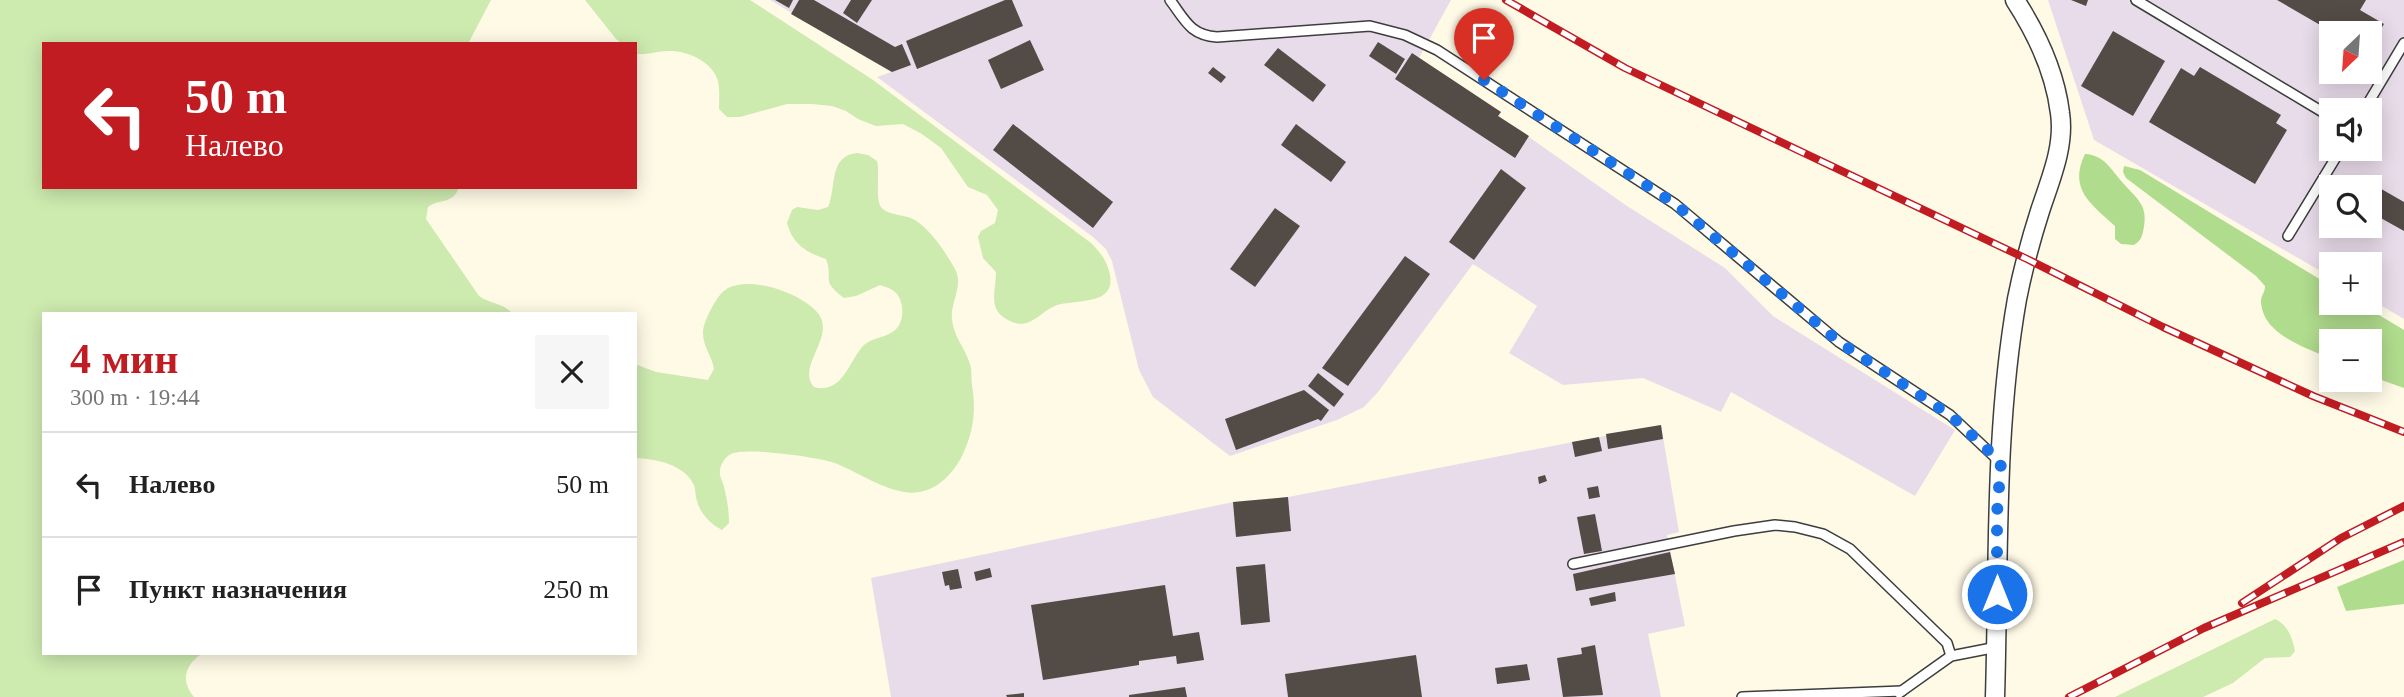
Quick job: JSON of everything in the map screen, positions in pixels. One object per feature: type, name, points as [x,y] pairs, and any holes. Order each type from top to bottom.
[{"type":"street","points":[[1995,697],[1997,513],[2005,390],[2017,298],[2059,151],[2061,114],[2046,58],[2031,24],[2015,0]]},
{"type":"lane","points":[[1170,0],[1192,29],[1202,36],[1242,36],[1370,26],[1405,35],[1437,50],[1675,204],[1839,342],[1950,415],[2001,462]]},
{"type":"lane","points":[[2136,0],[2319,110]]},
{"type":"lane","points":[[2371,98],[2404,43]]},
{"type":"lane","points":[[2288,236],[2334,161]]},
{"type":"lane","points":[[1573,564],[1734,531],[1775,525],[1795,527],[1823,534],[1850,549],[1947,643],[1951,656]]},
{"type":"lane","points":[[1894,697],[1951,656],[1997,647]]},
{"type":"lane","points":[[1742,697],[1902,691]]},
{"type":"shaded area","points":[[770,0],[1451,0],[1419,58],[1501,112],[1499,116],[1627,206],[1725,268],[1773,316],[1955,430],[1915,496],[1731,392],[1721,412],[1643,378],[1563,385],[1509,353],[1537,306],[1473,264],[1364,407],[1337,420],[1230,456],[1153,397],[1139,370],[1112,261],[1106,249],[877,77],[891,72]]},
{"type":"shaded area","points":[[2048,0],[2404,0],[2404,319],[2382,306],[2382,252],[2319,252],[2319,270],[2094,140]]},
{"type":"shaded area","points":[[1661,425],[1679,532],[1667,535],[1685,626],[1648,634],[1661,697],[891,697],[871,578],[1233,502],[1288,497]]},
{"type":"green space","points":[[0,0],[491,0],[469,42],[42,42],[42,189],[458,189],[450,199],[428,207],[426,219],[479,296],[511,312],[42,312],[42,655],[200,655],[186,673],[187,685],[194,697],[0,697]]},
{"type":"green space","points":[[585,0],[750,0],[873,80],[1091,243],[1109,270],[1110,285],[1107,292],[1100,297],[1057,305],[1026,323],[1018,324],[1008,320],[997,311],[994,293],[996,272],[983,258],[978,237],[981,231],[995,223],[998,210],[987,195],[968,187],[941,148],[922,134],[903,124],[876,126],[832,106],[812,104],[787,104],[740,117],[727,117],[719,109],[718,81],[715,74],[698,58],[676,51],[637,54],[637,42],[620,42]]},
{"type":"green space","points":[[2085,154],[2098,157],[2107,164],[2141,204],[2145,223],[2140,240],[2134,245],[2121,244],[2115,239],[2115,226],[2085,195],[2079,177]]},
{"type":"green space","points":[[848,155],[868,155],[877,161],[878,198],[881,207],[888,212],[911,218],[921,225],[955,269],[958,282],[952,320],[971,366],[974,404],[973,421],[966,447],[954,468],[939,484],[933,488],[909,493],[876,483],[826,461],[766,452],[731,454],[720,469],[729,518],[729,523],[722,530],[704,515],[697,501],[694,485],[684,472],[660,461],[637,458],[637,365],[656,372],[708,380],[714,369],[703,338],[705,323],[722,293],[738,285],[776,288],[799,299],[817,312],[823,331],[809,370],[814,387],[832,386],[844,375],[864,345],[894,331],[900,323],[902,312],[901,301],[895,292],[880,285],[856,296],[844,298],[829,283],[826,259],[801,246],[787,223],[792,210],[797,207],[818,210],[828,207],[837,166]]},
{"type":"green space","points":[[2124,166],[2140,170],[2319,279],[2319,315],[2379,315],[2404,330],[2404,388],[2382,380],[2382,329],[2319,329],[2319,354],[2287,338],[2269,323],[2263,313],[2261,301],[2265,286],[2256,276],[2126,178]]},
{"type":"green space","points":[[2404,560],[2404,604],[2346,611],[2337,587]]},
{"type":"green space","points":[[2275,619],[2291,636],[2295,651],[2290,657],[2265,658],[2233,683],[2203,697],[2115,697]]},
{"type":"building","points":[[775,0],[793,0],[789,8]]},
{"type":"building","points":[[799,0],[814,0],[895,47],[902,44],[911,65],[892,72],[791,14]]},
{"type":"building","points":[[851,0],[872,0],[857,23],[843,13]]},
{"type":"building","points":[[1005,0],[1012,0],[1023,26],[917,69],[906,41]]},
{"type":"building","points":[[2071,0],[2088,0],[2086,6]]},
{"type":"building","points":[[2277,0],[2366,0],[2360,10],[2379,21],[2319,21],[2319,24]]},
{"type":"building","points":[[2113,31],[2165,61],[2133,116],[2081,86]]},
{"type":"building","points":[[1030,40],[1044,70],[1001,89],[988,60]]},
{"type":"building","points":[[1378,42],[1405,59],[1396,74],[1369,56]]},
{"type":"building","points":[[1278,48],[1326,85],[1313,102],[1264,65]]},
{"type":"building","points":[[1412,53],[1501,112],[1498,116],[1529,136],[1515,158],[1395,79]]},
{"type":"building","points":[[1213,67],[1226,77],[1221,83],[1208,73]]},
{"type":"building","points":[[2200,67],[2281,115],[2276,123],[2287,130],[2255,184],[2149,122],[2181,68],[2194,76]]},
{"type":"building","points":[[1013,124],[1113,202],[1093,228],[993,150]]},
{"type":"building","points":[[1296,124],[1346,162],[1331,182],[1281,145]]},
{"type":"building","points":[[1501,169],[1526,188],[1474,260],[1449,242]]},
{"type":"building","points":[[2382,189],[2404,202],[2404,231],[2382,219]]},
{"type":"building","points":[[1275,208],[1300,226],[1255,287],[1230,269]]},
{"type":"building","points":[[1405,256],[1430,274],[1348,386],[1322,368]]},
{"type":"building","points":[[1318,373],[1344,394],[1334,407],[1308,386]]},
{"type":"building","points":[[1304,390],[1329,410],[1321,421],[1318,419],[1236,450],[1225,419]]},
{"type":"building","points":[[1661,425],[1663,439],[1608,449],[1606,434]]},
{"type":"building","points":[[1599,437],[1602,451],[1575,457],[1572,442]]},
{"type":"building","points":[[1545,475],[1547,481],[1539,484],[1538,477]]},
{"type":"building","points":[[1598,486],[1600,497],[1589,499],[1587,488]]},
{"type":"building","points":[[1288,497],[1291,531],[1236,537],[1233,502]]},
{"type":"building","points":[[1595,514],[1602,551],[1584,554],[1577,517]]},
{"type":"building","points":[[1670,552],[1675,574],[1576,591],[1573,574]]},
{"type":"building","points":[[1265,564],[1270,622],[1241,625],[1236,567]]},
{"type":"building","points":[[990,568],[992,577],[976,581],[974,572]]},
{"type":"building","points":[[958,569],[962,588],[950,590],[949,585],[945,586],[942,572]]},
{"type":"building","points":[[1165,585],[1173,636],[1199,632],[1204,660],[1177,664],[1176,656],[1139,661],[1139,665],[1043,680],[1031,605]]},
{"type":"building","points":[[1615,592],[1616,601],[1591,606],[1589,598]]},
{"type":"building","points":[[1595,645],[1603,695],[1563,697],[1557,658],[1582,654],[1581,648]]},
{"type":"building","points":[[1416,655],[1422,697],[1288,697],[1285,674]]},
{"type":"building","points":[[1527,664],[1530,680],[1497,684],[1495,668]]},
{"type":"building","points":[[1185,687],[1187,697],[1129,697],[1129,695]]},
{"type":"building","points":[[1024,693],[1024,697],[1006,695]]},
{"type":"railway","points":[[1506,0],[1625,68],[2027,259],[2163,327],[2313,396],[2404,432]]},
{"type":"railway","points":[[2242,603],[2341,538],[2404,506]]},
{"type":"railway","points":[[2069,697],[2204,628],[2404,542]]},
{"type":"route","points":[[1484,80],[1675,204],[1839,342],[1950,415],[2001,462],[1997,513],[1997,594]]}]
